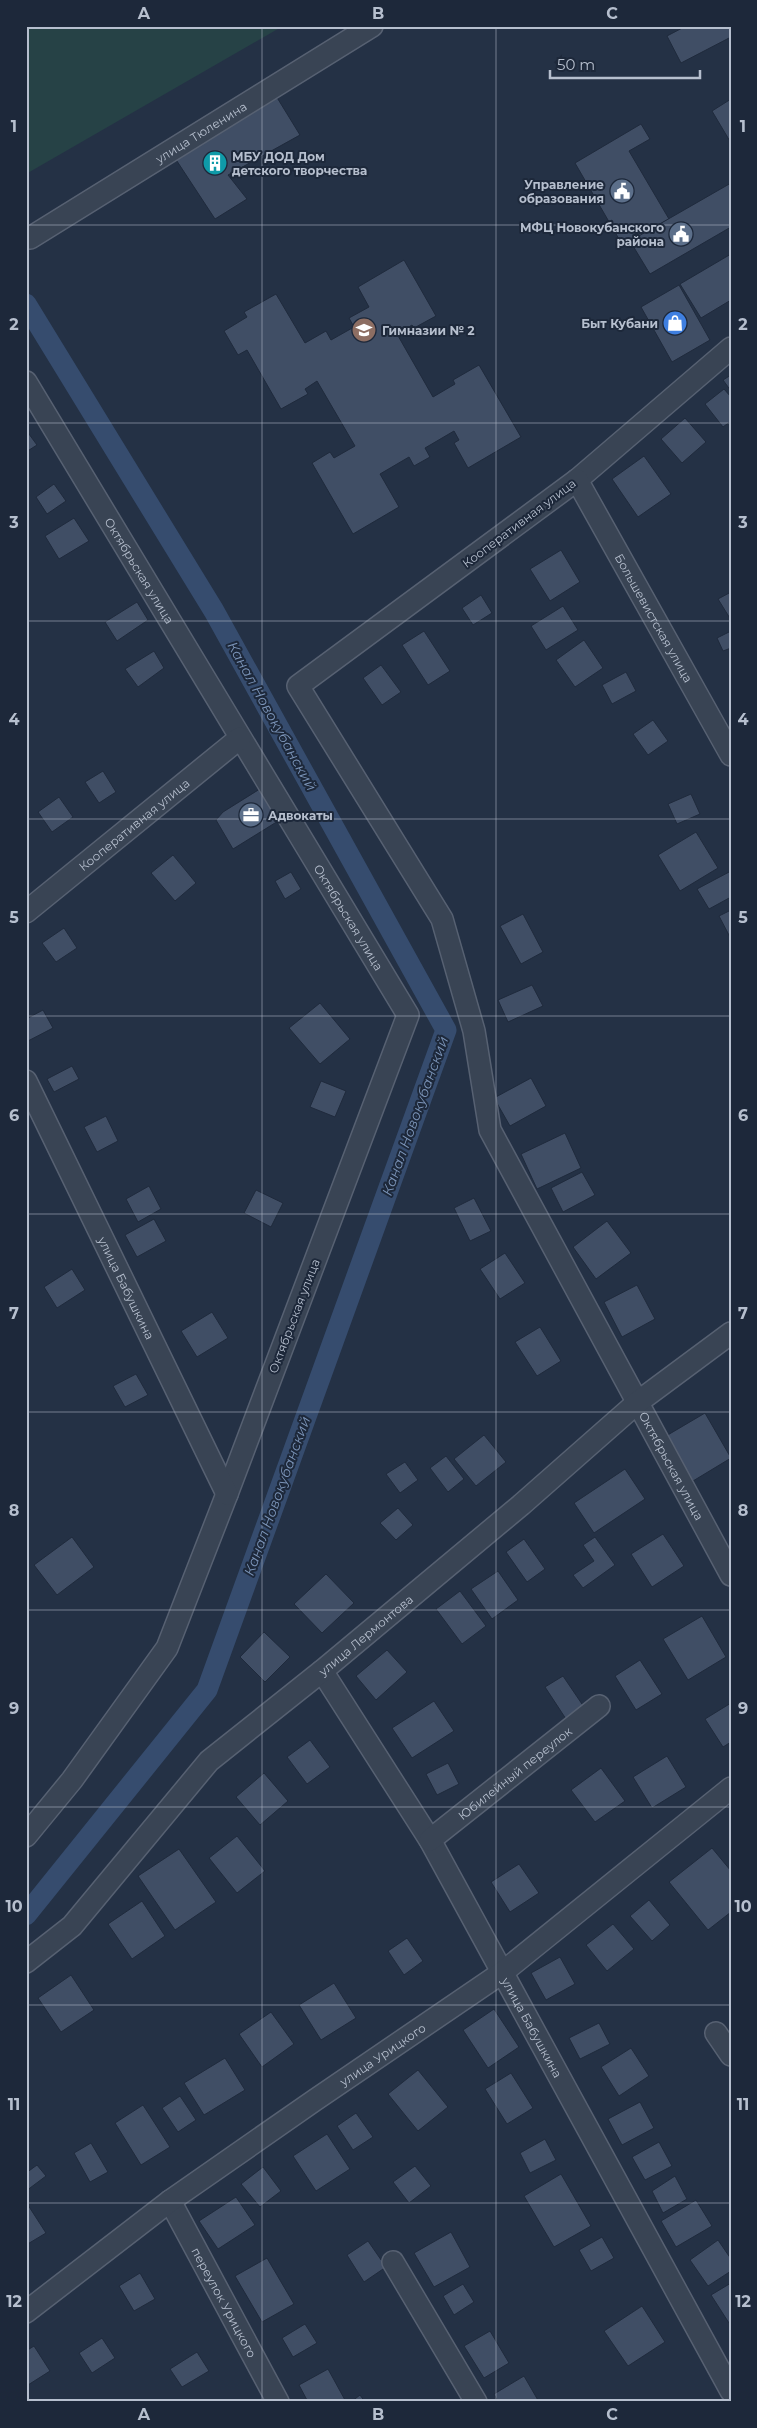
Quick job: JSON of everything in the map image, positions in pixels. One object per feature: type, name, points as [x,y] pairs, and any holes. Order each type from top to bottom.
[{"type":"street","name":"улица Тюленина","points":[[30,238],[372,26]]},
{"type":"street","name":"Кооперативная улица","points":[[298,686],[577,480],[731,348]]},
{"type":"street","name":"Октябрьская улица","points":[[26,382],[408,1014],[227,1494]]},
{"type":"street","name":"Большевистская улица","points":[[577,480],[731,756]]},
{"type":"street","name":"Октябрьская улица","points":[[298,686],[442,919],[474,1030],[490,1130],[731,1575]]},
{"type":"street","name":"Кооперативная улица","points":[[26,912],[240,738]]},
{"type":"street","name":"улица Бабушкина","points":[[26,1081],[227,1494]]},
{"type":"street","name":"улица Лермонтова","points":[[26,1962],[72,1926],[209,1761],[322,1671],[521,1505],[638,1402],[731,1333]]},
{"type":"street","points":[[26,1836],[72,1780],[167,1648],[227,1494]]},
{"type":"street","name":"улица Бабушкина","points":[[322,1671],[430,1840],[731,2391]]},
{"type":"street","name":"Юбилейный переулок","points":[[430,1840],[599,1706]]},
{"type":"street","name":"улица Урицкого","points":[[26,2312],[170,2201],[503,1972],[731,1788]]},
{"type":"street","points":[[716,2034],[731,2054]]},
{"type":"street","name":"переулок Урицкого","points":[[170,2201],[278,2402]]},
{"type":"street","points":[[393,2262],[476,2402]]},
{"type":"green space","points":[[26,26],[283,26],[26,174]]},
{"type":"building","points":[[686,26],[731,26],[731,37],[681,63],[667,36]]},
{"type":"building","name":"МБУ ДОД Дом детского творчества","points":[[273,91],[300,135],[228,175],[247,199],[215,219],[171,152]]},
{"type":"building","points":[[731,99],[731,143],[712,111]]},
{"type":"building","name":"Управление образования","points":[[641,124],[650,139],[629,151],[669,219],[623,246],[575,163]]},
{"type":"building","name":"МФЦ Новокубанского района","points":[[731,183],[731,227],[650,274],[630,241]]},
{"type":"building","points":[[731,254],[731,300],[701,318],[680,284]]},
{"type":"building","points":[[404,260],[436,316],[414,328],[412,325],[397,334],[433,397],[455,384],[453,380],[479,365],[521,437],[468,468],[454,443],[459,440],[454,431],[425,448],[430,457],[414,466],[409,457],[380,474],[399,507],[353,534],[312,463],[330,452],[334,458],[355,446],[317,381],[305,389],[308,394],[281,409],[247,350],[238,355],[224,331],[247,317],[244,312],[276,294],[305,343],[326,331],[331,340],[354,327],[349,318],[369,307],[358,287]]},
{"type":"building","name":"Быт Кубани","points":[[679,285],[710,340],[672,362],[641,307]]},
{"type":"building","points":[[731,375],[731,391],[723,380]]},
{"type":"building","points":[[724,389],[731,397],[731,421],[723,427],[705,404]]},
{"type":"building","points":[[685,418],[706,442],[682,463],[661,439]]},
{"type":"building","points":[[26,430],[37,445],[26,452]]},
{"type":"building","points":[[644,456],[671,494],[638,517],[612,479]]},
{"type":"building","points":[[54,484],[66,501],[47,514],[36,497]]},
{"type":"building","points":[[74,518],[89,541],[59,559],[45,536]]},
{"type":"building","points":[[561,550],[580,582],[550,601],[530,569]]},
{"type":"building","points":[[731,592],[731,620],[718,599]]},
{"type":"building","points":[[481,595],[492,613],[473,625],[462,608]]},
{"type":"building","points":[[137,602],[148,620],[117,641],[105,622]]},
{"type":"building","points":[[563,606],[578,630],[546,650],[531,626]]},
{"type":"building","points":[[424,631],[450,671],[428,685],[402,645]]},
{"type":"building","points":[[731,631],[731,648],[723,651],[717,638]]},
{"type":"building","points":[[584,640],[603,668],[575,687],[556,660]]},
{"type":"building","points":[[154,651],[164,668],[138,687],[125,669]]},
{"type":"building","points":[[381,665],[401,692],[382,705],[363,678]]},
{"type":"building","points":[[626,672],[636,691],[612,704],[602,685]]},
{"type":"building","points":[[653,720],[668,741],[648,755],[633,734]]},
{"type":"building","points":[[103,771],[116,792],[99,803],[85,782]]},
{"type":"building","name":"Адвокаты","points":[[263,787],[283,818],[233,849],[216,820],[223,812]]},
{"type":"building","points":[[691,794],[700,814],[677,824],[668,804]]},
{"type":"building","points":[[59,797],[73,817],[52,832],[38,812]]},
{"type":"building","points":[[696,832],[718,868],[680,891],[658,855]]},
{"type":"building","points":[[173,855],[196,883],[175,901],[151,873]]},
{"type":"building","points":[[731,871],[731,897],[709,909],[697,889]]},
{"type":"building","points":[[291,872],[301,889],[285,899],[275,881]]},
{"type":"building","points":[[731,910],[731,939],[719,916]]},
{"type":"building","points":[[523,914],[543,952],[521,964],[500,926]]},
{"type":"building","points":[[64,928],[77,948],[56,962],[42,943]]},
{"type":"building","points":[[532,985],[543,1006],[508,1022],[498,1000]]},
{"type":"building","points":[[320,1003],[350,1039],[320,1064],[289,1028]]},
{"type":"building","points":[[43,1010],[53,1028],[26,1042],[26,1019]]},
{"type":"building","points":[[72,1066],[79,1079],[54,1092],[47,1079]]},
{"type":"building","points":[[531,1078],[546,1106],[510,1126],[494,1098]]},
{"type":"building","points":[[321,1081],[346,1091],[335,1117],[310,1107]]},
{"type":"building","points":[[106,1116],[118,1141],[97,1152],[84,1127]]},
{"type":"building","points":[[565,1133],[581,1168],[537,1189],[521,1154]]},
{"type":"building","points":[[582,1172],[595,1195],[563,1212],[551,1188]]},
{"type":"building","points":[[149,1186],[161,1209],[138,1222],[126,1199]]},
{"type":"building","points":[[256,1190],[283,1203],[271,1227],[244,1213]]},
{"type":"building","points":[[474,1198],[491,1231],[470,1241],[454,1208]]},
{"type":"building","points":[[154,1219],[166,1241],[137,1257],[125,1235]]},
{"type":"building","points":[[607,1221],[631,1253],[596,1279],[573,1247]]},
{"type":"building","points":[[505,1253],[525,1283],[500,1299],[480,1269]]},
{"type":"building","points":[[72,1269],[85,1290],[57,1308],[44,1287]]},
{"type":"building","points":[[637,1285],[655,1319],[622,1337],[604,1302]]},
{"type":"building","points":[[212,1312],[228,1338],[197,1357],[181,1331]]},
{"type":"building","points":[[540,1327],[561,1361],[537,1376],[515,1342]]},
{"type":"building","points":[[136,1374],[148,1395],[125,1407],[113,1386]]},
{"type":"building","points":[[705,1413],[731,1458],[693,1481],[666,1436]]},
{"type":"building","points":[[484,1435],[506,1462],[476,1486],[454,1459]]},
{"type":"building","points":[[446,1456],[464,1479],[448,1492],[430,1468]]},
{"type":"building","points":[[405,1462],[418,1480],[400,1493],[386,1474]]},
{"type":"building","points":[[625,1469],[645,1499],[594,1533],[574,1503]]},
{"type":"building","points":[[398,1508],[413,1525],[396,1540],[380,1523]]},
{"type":"building","points":[[663,1534],[684,1566],[652,1587],[631,1554]]},
{"type":"building","points":[[72,1537],[94,1567],[57,1595],[34,1565]]},
{"type":"building","points":[[595,1537],[615,1565],[583,1588],[573,1575],[594,1561],[583,1545]]},
{"type":"building","points":[[524,1539],[545,1569],[527,1582],[506,1552]]},
{"type":"building","points":[[498,1571],[518,1600],[492,1619],[471,1589]]},
{"type":"building","points":[[326,1574],[354,1603],[322,1633],[294,1604]]},
{"type":"building","points":[[460,1591],[486,1626],[462,1644],[436,1609]]},
{"type":"building","points":[[702,1616],[726,1657],[688,1680],[663,1639]]},
{"type":"building","points":[[264,1632],[290,1657],[265,1682],[240,1657]]},
{"type":"building","points":[[387,1650],[407,1672],[376,1700],[356,1676]]},
{"type":"building","points":[[640,1660],[662,1694],[636,1710],[615,1676]]},
{"type":"building","points":[[563,1676],[584,1707],[566,1719],[545,1687]]},
{"type":"building","points":[[434,1701],[454,1731],[412,1758],[392,1728]]},
{"type":"building","points":[[731,1703],[731,1742],[723,1747],[705,1719]]},
{"type":"building","points":[[310,1740],[330,1767],[307,1784],[287,1757]]},
{"type":"building","points":[[667,1756],[686,1787],[652,1808],[633,1777]]},
{"type":"building","points":[[448,1763],[459,1784],[437,1795],[426,1774]]},
{"type":"building","points":[[601,1768],[625,1801],[595,1822],[571,1790]]},
{"type":"building","points":[[264,1773],[288,1801],[260,1825],[236,1797]]},
{"type":"building","points":[[237,1836],[265,1871],[237,1893],[209,1858]]},
{"type":"building","points":[[712,1848],[731,1871],[731,1912],[708,1930],[669,1882]]},
{"type":"building","points":[[179,1849],[216,1902],[175,1930],[138,1876]]},
{"type":"building","points":[[519,1864],[539,1893],[510,1912],[491,1882]]},
{"type":"building","points":[[649,1900],[670,1925],[652,1941],[630,1916]]},
{"type":"building","points":[[142,1901],[165,1936],[132,1959],[108,1924]]},
{"type":"building","points":[[613,1924],[634,1949],[607,1971],[586,1945]]},
{"type":"building","points":[[407,1938],[423,1961],[404,1975],[388,1951]]},
{"type":"building","points":[[560,1957],[575,1984],[546,2000],[531,1973]]},
{"type":"building","points":[[71,1975],[94,2010],[61,2032],[38,1998]]},
{"type":"building","points":[[334,1983],[356,2018],[321,2040],[299,2005]]},
{"type":"building","points":[[494,2009],[519,2047],[488,2068],[463,2030]]},
{"type":"building","points":[[271,2012],[294,2044],[262,2067],[239,2034]]},
{"type":"building","points":[[599,2023],[610,2044],[580,2059],[569,2038]]},
{"type":"building","points":[[631,2048],[649,2076],[619,2096],[601,2067]]},
{"type":"building","points":[[225,2058],[245,2090],[204,2115],[184,2083]]},
{"type":"building","points":[[418,2070],[448,2107],[418,2131],[388,2094]]},
{"type":"building","points":[[511,2073],[533,2108],[507,2124],[485,2089]]},
{"type":"building","points":[[180,2096],[196,2120],[178,2132],[162,2108]]},
{"type":"building","points":[[640,2102],[654,2128],[622,2145],[608,2119]]},
{"type":"building","points":[[143,2105],[170,2147],[141,2165],[115,2123]]},
{"type":"building","points":[[356,2113],[373,2137],[353,2150],[337,2126]]},
{"type":"building","points":[[327,2134],[350,2169],[316,2191],[293,2156]]},
{"type":"building","points":[[545,2139],[556,2160],[530,2173],[520,2153]]},
{"type":"building","points":[[659,2142],[672,2166],[645,2180],[632,2157]]},
{"type":"building","points":[[91,2143],[108,2172],[90,2182],[74,2153]]},
{"type":"building","points":[[37,2165],[46,2176],[26,2191],[26,2173]]},
{"type":"building","points":[[415,2166],[431,2186],[409,2203],[393,2182]]},
{"type":"building","points":[[263,2167],[281,2191],[260,2207],[241,2184]]},
{"type":"building","points":[[561,2174],[591,2226],[554,2247],[524,2196]]},
{"type":"building","points":[[675,2176],[687,2199],[663,2213],[652,2191]]},
{"type":"building","points":[[236,2197],[255,2225],[218,2249],[199,2221]]},
{"type":"building","points":[[696,2200],[712,2226],[676,2247],[661,2221]]},
{"type":"building","points":[[26,2202],[46,2233],[26,2245]]},
{"type":"building","points":[[451,2232],[470,2267],[434,2287],[414,2253]]},
{"type":"building","points":[[602,2237],[614,2258],[591,2271],[579,2250]]},
{"type":"building","points":[[718,2240],[731,2259],[731,2271],[708,2286],[690,2260]]},
{"type":"building","points":[[368,2241],[386,2267],[364,2282],[347,2255]]},
{"type":"building","points":[[267,2258],[294,2304],[262,2322],[235,2276]]},
{"type":"building","points":[[140,2273],[155,2299],[134,2311],[119,2286]]},
{"type":"building","points":[[731,2283],[731,2321],[729,2323],[711,2295]]},
{"type":"building","points":[[463,2284],[474,2302],[454,2315],[443,2296]]},
{"type":"building","points":[[642,2306],[665,2342],[628,2366],[604,2331]]},
{"type":"building","points":[[305,2324],[317,2343],[293,2357],[282,2338]]},
{"type":"building","points":[[490,2331],[509,2363],[484,2378],[464,2346]]},
{"type":"building","points":[[102,2338],[115,2358],[92,2373],[79,2353]]},
{"type":"building","points":[[34,2346],[50,2371],[28,2385],[26,2382],[26,2351]]},
{"type":"building","points":[[197,2352],[209,2371],[182,2387],[170,2369]]},
{"type":"building","points":[[328,2369],[345,2400],[341,2402],[308,2402],[299,2385]]},
{"type":"building","points":[[524,2376],[539,2402],[498,2402],[494,2394]]},
{"type":"building","points":[[360,2395],[365,2402],[351,2402]]},
{"type":"waterway","name":"Канал Новокубанский","points":[[26,304],[214,611],[446,1030],[207,1690],[26,1915]]},
{"type":"place","name":"МБУ ДОД Дом детского творчества","points":[[215,163]]},
{"type":"place","name":"Управление образования","points":[[622,191]]},
{"type":"place","name":"МФЦ Новокубанского района","points":[[681,234]]},
{"type":"place","name":"Быт Кубани","points":[[675,323]]},
{"type":"place","name":"Гимназии № 2","points":[[364,330]]},
{"type":"place","name":"Адвокаты","points":[[251,815]]}]
